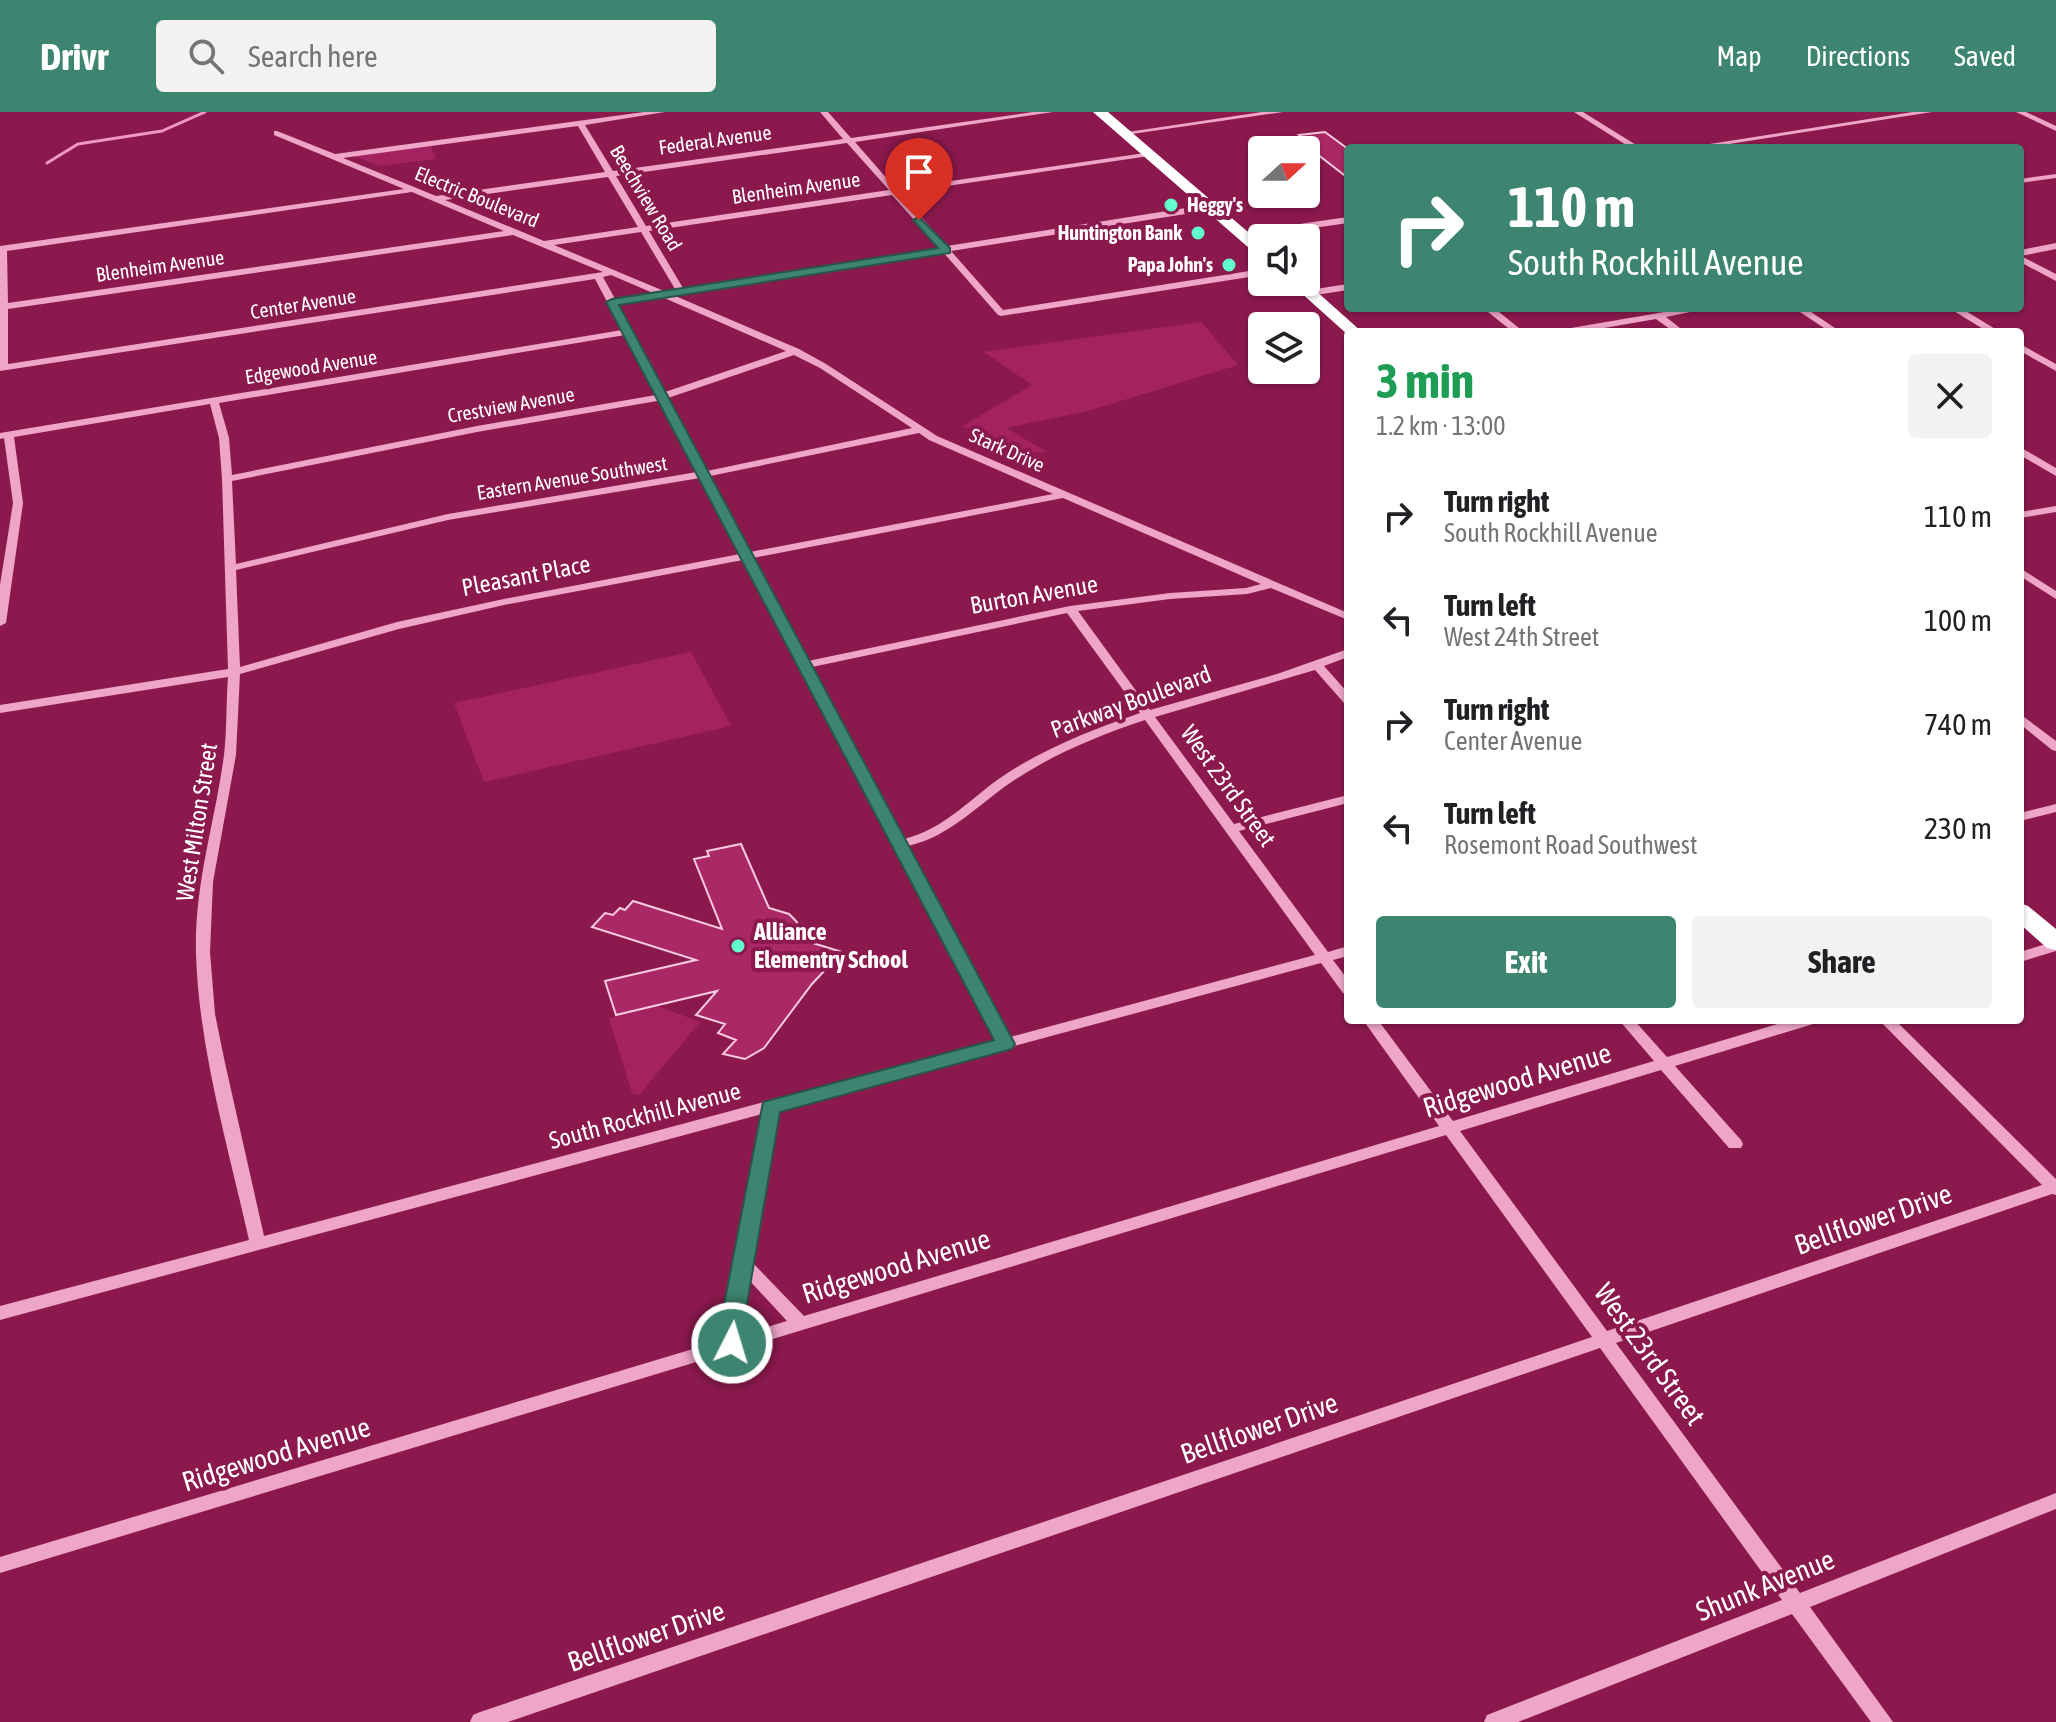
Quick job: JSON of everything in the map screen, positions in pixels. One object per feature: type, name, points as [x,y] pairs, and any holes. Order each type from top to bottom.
[{"type":"highway","points":[[1100,112],[1248,239]]},
{"type":"highway","points":[[1312,296],[1349,328]]},
{"type":"highway","points":[[2024,915],[2056,944]]},
{"type":"street","points":[[332,157],[661,112]]},
{"type":"street","points":[[824,112],[1003,313],[1248,274]]},
{"type":"street","name":"Federal Avenue","points":[[434,199],[1049,112]]},
{"type":"street","points":[[1125,133],[1279,112]]},
{"type":"street","points":[[1578,112],[1630,144]]},
{"type":"street","points":[[1715,144],[1928,112]]},
{"type":"street","points":[[2020,112],[2056,129]]},
{"type":"street","name":"Beechview Road","points":[[580,123],[681,292]]},
{"type":"street","name":"Electric Boulevard","points":[[277,133],[664,294]]},
{"type":"street","name":"Blenheim Avenue","points":[[543,244],[1149,154]]},
{"type":"street","points":[[2024,180],[2056,176]]},
{"type":"street","points":[[1,368],[1,248],[413,190]]},
{"type":"street","points":[[612,302],[1211,207]]},
{"type":"street","points":[[1243,235],[1344,221]]},
{"type":"street","name":"Blenheim Avenue","points":[[1,307],[515,232]]},
{"type":"street","points":[[2024,255],[2056,246]]},
{"type":"street","points":[[2024,258],[2056,278]]},
{"type":"street","name":"Center Avenue","points":[[1,368],[611,273]]},
{"type":"street","points":[[598,276],[1006,1044]]},
{"type":"street","points":[[1320,288],[1344,287]]},
{"type":"street","name":"Stark Drive","points":[[664,294],[796,351],[919,430],[1344,615]]},
{"type":"street","points":[[1493,312],[1514,328]]},
{"type":"street","points":[[1588,328],[1681,312]]},
{"type":"street","points":[[1805,312],[1830,328]]},
{"type":"street","points":[[1961,312],[1988,328]]},
{"type":"street","points":[[1658,316],[1674,328]]},
{"type":"street","name":"Edgewood Avenue","points":[[5,435],[628,332]]},
{"type":"street","points":[[2024,349],[2056,368]]},
{"type":"street","name":"Crestview Avenue","points":[[227,479],[462,431],[664,397],[796,351]]},
{"type":"street","name":"West Milton Street","points":[[214,401],[224,438],[234,672],[230,755],[206,882],[203,952],[208,1014],[217,1063],[258,1244]]},
{"type":"street","name":"Eastern Avenue Southwest","points":[[231,568],[448,517],[705,474],[919,430]]},
{"type":"street","points":[[0,623],[18,503],[5,435]]},
{"type":"street","points":[[2024,453],[2056,473]]},
{"type":"street","name":"Pleasant Place","points":[[0,709],[234,672],[446,615],[1064,495]]},
{"type":"street","points":[[2024,514],[2056,509]]},
{"type":"street","points":[[2024,574],[2056,596]]},
{"type":"street","name":"Burton Avenue","points":[[806,665],[1070,609],[1170,596],[1247,591],[1272,584]]},
{"type":"street","name":"West 23rd Street","points":[[1070,609],[1344,985]]},
{"type":"street","name":"Parkway Boulevard","points":[[901,844],[940,833],[994,788],[1079,740],[1146,715],[1344,655]]},
{"type":"street","points":[[1317,665],[1344,695]]},
{"type":"street","points":[[2024,721],[2056,747]]},
{"type":"street","points":[[1230,829],[1344,800]]},
{"type":"street","points":[[2024,816],[2056,808]]},
{"type":"street","points":[[2024,956],[2056,944]]},
{"type":"street","name":"South Rockhill Avenue","points":[[0,1313],[1344,952]]},
{"type":"street","name":"West 23rd Street","points":[[1373,1024],[1883,1722]]},
{"type":"street","points":[[1629,1024],[1735,1144]]},
{"type":"street","name":"Ridgewood Avenue","points":[[0,1565],[1795,1024]]},
{"type":"street","points":[[1890,1024],[2055,1187]]},
{"type":"street","points":[[732,1343],[733,1315],[771,1107]]},
{"type":"street","name":"Bellflower Drive","points":[[480,1722],[2055,1187]]},
{"type":"street","points":[[743,1263],[800,1323]]},
{"type":"street","name":"Shunk Avenue","points":[[1494,1722],[2056,1501]]},
{"type":"shaded area","points":[[431,146],[436,159],[379,166],[354,156]]},
{"type":"shaded area","points":[[1201,322],[1238,365],[1088,411],[1006,428],[1047,452],[1023,453],[963,426],[1032,385],[984,352]]},
{"type":"shaded area","points":[[691,652],[731,726],[484,782],[454,703]]},
{"type":"shaded area","points":[[658,1006],[700,1022],[639,1095],[632,1093],[609,1018]]},
{"type":"building","points":[[1325,132],[1344,146],[1344,175],[1320,156],[1320,136],[1300,136]]},
{"type":"building","name":"Alliance Elementry School","points":[[741,844],[769,908],[789,914],[806,937],[803,940],[842,952],[812,984],[764,1048],[745,1059],[723,1054],[736,1040],[718,1033],[725,1024],[696,1015],[717,991],[616,1015],[605,981],[696,960],[592,927],[605,913],[613,915],[620,908],[625,910],[633,901],[722,929],[694,859],[709,856],[707,851]]},
{"type":"waterway","points":[[47,163],[78,144],[162,131],[205,112]]},
{"type":"place","name":"Heggy's","points":[[1171,205]]},
{"type":"place","name":"Huntington Bank","points":[[1198,233]]},
{"type":"place","name":"Papa John's","points":[[1229,265]]},
{"type":"place","name":"Alliance Elementry School","points":[[738,946]]},
{"type":"route","points":[[732,1343],[733,1315],[771,1107],[1006,1044],[612,302],[946,250],[919,220]]}]
